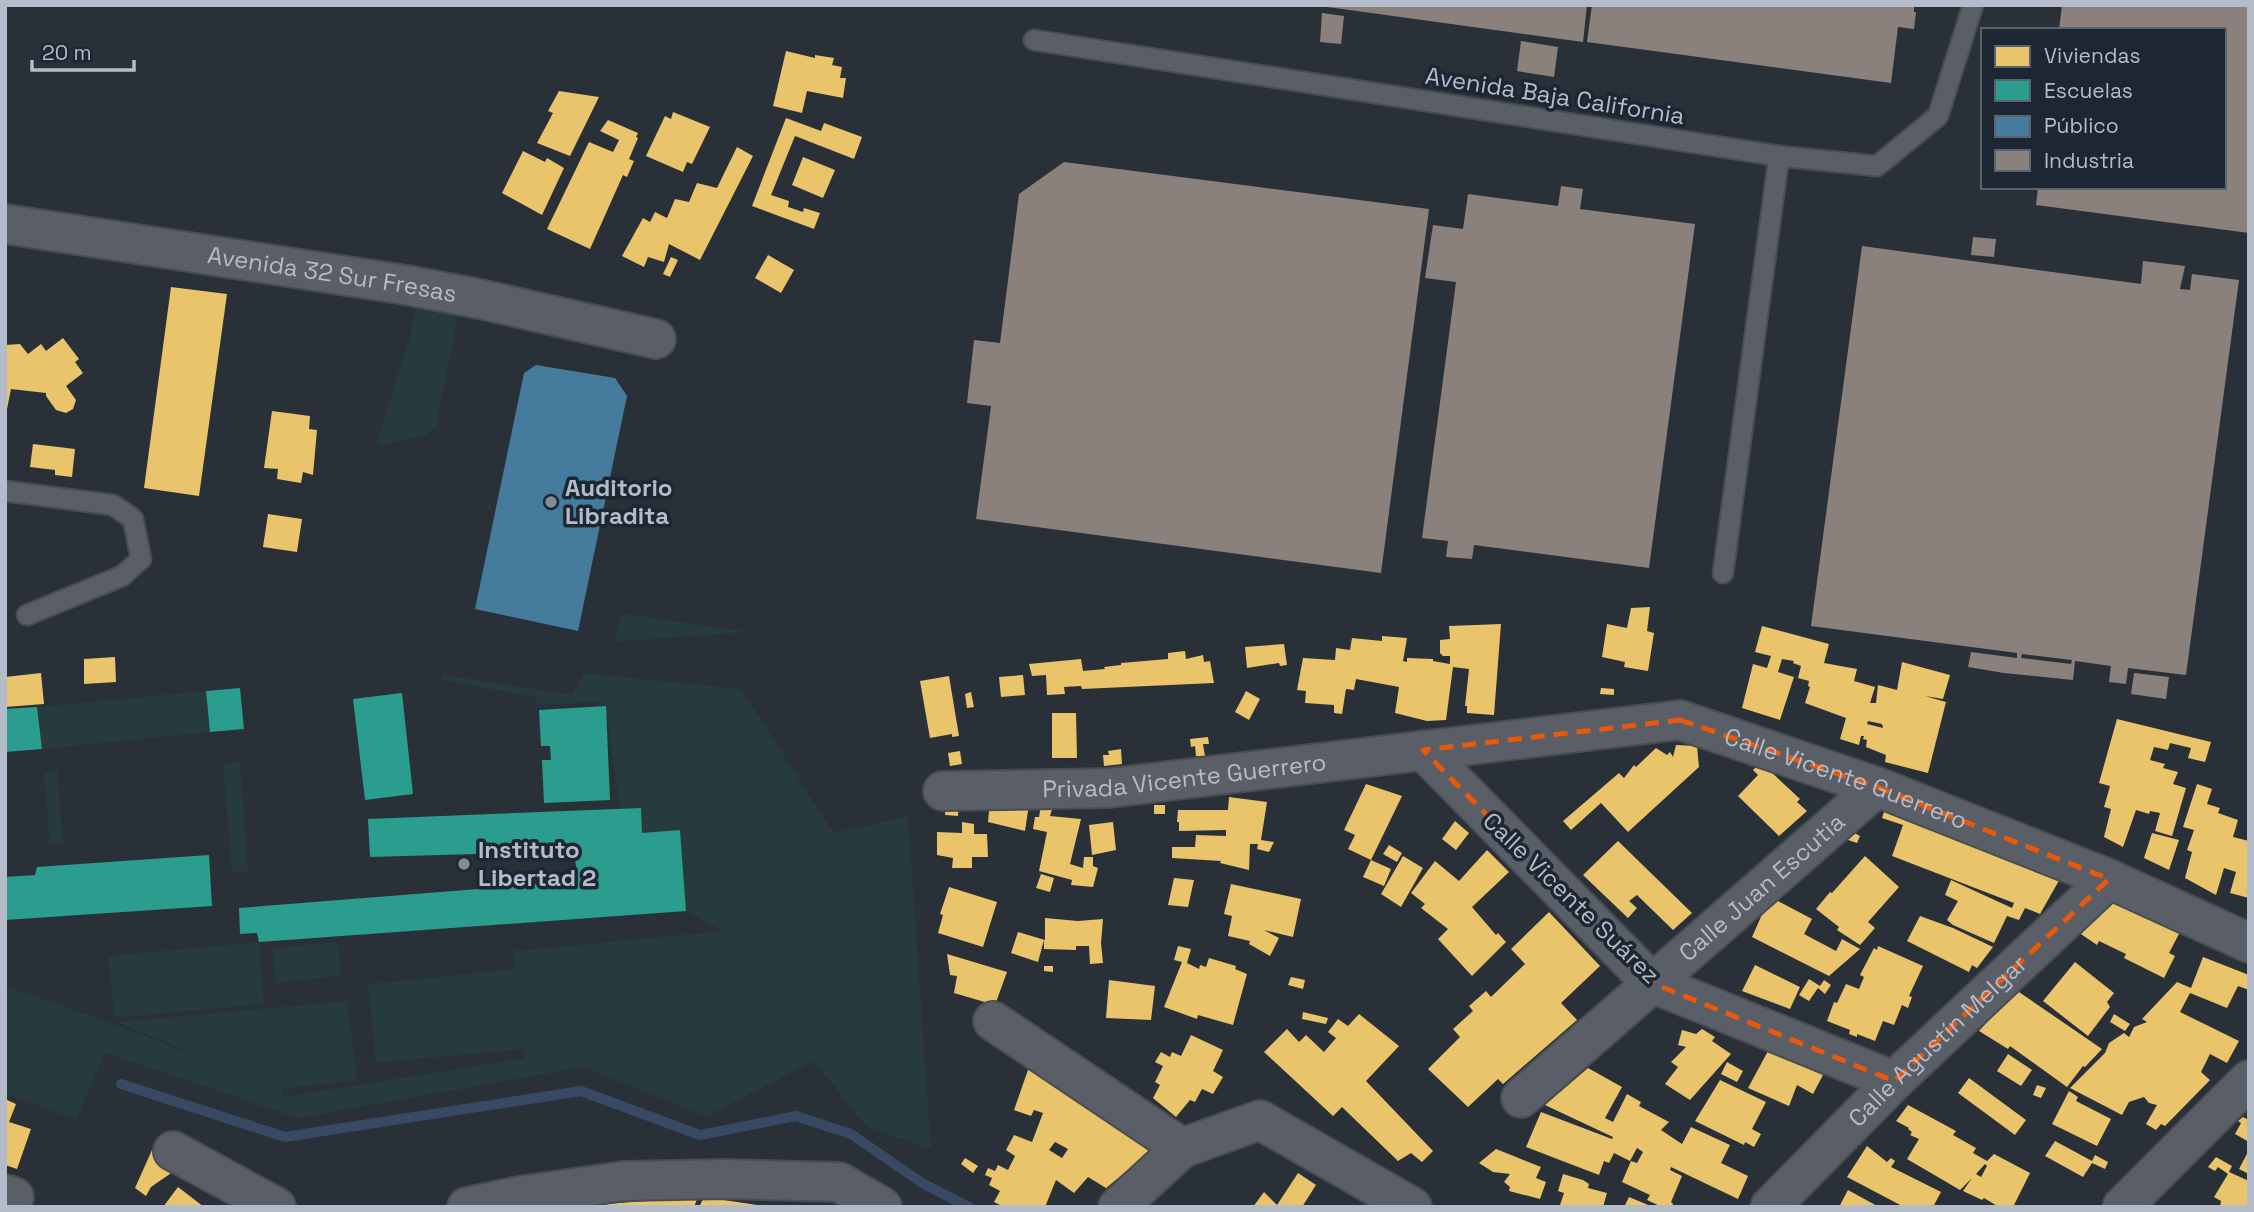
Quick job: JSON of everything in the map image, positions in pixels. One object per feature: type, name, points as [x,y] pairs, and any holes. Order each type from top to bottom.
[{"type":"street","name":"Avenida 32 Sur Fresas","points":[[5,225],[362,277],[480,299],[656,339]]},
{"type":"street","name":"Calle Vicente Guerrero","points":[[1423,750],[1680,720],[1877,787],[2109,878],[2249,943]]},
{"type":"street","name":"Privada Vicente Guerrero","points":[[943,791],[1109,788],[1423,750]]},
{"type":"street","name":"Calle Vicente Suárez","points":[[1423,750],[1652,983],[1894,1081]]},
{"type":"street","name":"Calle Juan Escutia","points":[[1521,1098],[1877,787]]},
{"type":"street","name":"Calle Agustín Melgar","points":[[1770,1207],[1894,1081],[2109,878]]},
{"type":"street","points":[[993,1021],[1182,1148]]},
{"type":"street","points":[[2122,1207],[2249,1080]]},
{"type":"street","points":[[1118,1207],[1182,1148],[1260,1120],[1412,1207]]},
{"type":"street","points":[[173,1151],[275,1207]]},
{"type":"street","points":[[467,1207],[519,1196],[624,1181],[724,1179],[839,1182],[882,1207]]},
{"type":"lane","name":"Avenida Baja California","points":[[1034,40],[1779,156],[1877,166],[1938,116],[1973,5]]},
{"type":"lane","points":[[1723,573],[1779,156]]},
{"type":"lane","points":[[5,491],[113,505],[133,519],[141,559],[122,576],[27,615]]},
{"type":"highlighted area","points":[[1680,720],[1877,787],[2109,879],[1894,1081],[1652,983],[1423,750]]},
{"type":"green space","points":[[415,309],[457,315],[436,427],[426,435],[384,445],[377,441],[410,337]]},
{"type":"green space","points":[[622,613],[748,632],[614,642]]},
{"type":"green space","points":[[583,673],[741,689],[834,833],[908,816],[931,1149],[867,1127],[814,1061],[707,1116],[583,1067],[299,1118],[105,1053],[76,1120],[5,1093],[5,986],[215,1063],[117,1022],[347,1001],[357,1080],[282,1089],[282,1097],[525,1058],[522,1049],[376,1063],[368,984],[515,969],[514,951],[723,931],[686,911],[680,830],[642,833],[641,808],[620,809],[605,706],[599,702],[536,705],[535,697],[441,680],[443,675],[573,695]]},
{"type":"green space","points":[[206,691],[210,732],[42,749],[37,707]]},
{"type":"green space","points":[[240,762],[248,871],[232,872],[223,764]]},
{"type":"green space","points":[[57,770],[63,843],[50,844],[44,772]]},
{"type":"green space","points":[[259,942],[264,1004],[115,1018],[108,956]]},
{"type":"green space","points":[[338,942],[341,976],[276,983],[272,948]]},
{"type":"building: Viviendas","points":[[786,51],[815,58],[815,55],[834,58],[832,65],[842,67],[840,78],[846,78],[843,98],[807,91],[802,113],[773,106]]},
{"type":"building: Viviendas","points":[[559,91],[599,97],[570,156],[537,143],[553,113],[548,111]]},
{"type":"building: Viviendas","points":[[673,112],[710,127],[692,164],[687,162],[683,172],[646,156],[665,116],[671,119]]},
{"type":"building: Viviendas","points":[[786,118],[821,131],[824,123],[862,137],[854,159],[795,136],[771,195],[789,201],[788,207],[803,212],[804,208],[820,213],[814,229],[752,206]]},
{"type":"building: Viviendas","points":[[608,120],[638,133],[638,138],[629,159],[634,161],[627,177],[623,175],[590,249],[547,229],[589,142],[613,152],[619,140],[600,131]]},
{"type":"building: Viviendas","points":[[737,147],[753,156],[700,260],[669,244],[664,262],[648,257],[644,267],[622,256],[643,218],[650,222],[655,212],[667,218],[675,199],[689,202],[697,183],[717,188]]},
{"type":"building: Viviendas","points":[[523,151],[545,162],[547,158],[564,168],[542,215],[502,193]]},
{"type":"building: Viviendas","points":[[803,157],[835,170],[823,198],[792,185]]},
{"type":"building: Viviendas","points":[[768,255],[794,270],[781,293],[755,278]]},
{"type":"building: Viviendas","points":[[671,257],[678,260],[670,277],[663,274]]},
{"type":"building: Viviendas","points":[[171,287],[227,294],[199,496],[144,488]]},
{"type":"building: Viviendas","points":[[63,338],[79,359],[75,362],[83,373],[66,386],[76,400],[73,409],[66,413],[56,410],[46,393],[11,389],[5,419],[5,345],[20,344],[28,354],[41,344],[46,351]]},
{"type":"building: Viviendas","points":[[272,411],[310,416],[309,429],[317,430],[313,475],[303,472],[301,483],[277,479],[278,469],[264,468]]},
{"type":"building: Viviendas","points":[[33,444],[75,449],[72,477],[55,475],[55,470],[30,467]]},
{"type":"building: Viviendas","points":[[268,514],[302,519],[297,552],[263,547]]},
{"type":"building: Viviendas","points":[[1650,607],[1647,631],[1654,633],[1648,671],[1624,667],[1625,662],[1602,657],[1607,624],[1627,628],[1631,608]]},
{"type":"building: Viviendas","points":[[1501,624],[1494,715],[1467,713],[1465,706],[1469,669],[1453,667],[1446,720],[1427,721],[1395,713],[1399,687],[1356,679],[1354,690],[1346,689],[1342,714],[1334,713],[1334,705],[1305,703],[1306,691],[1297,690],[1303,658],[1335,660],[1336,648],[1350,650],[1352,638],[1382,641],[1382,636],[1407,638],[1403,661],[1407,662],[1407,658],[1433,659],[1450,664],[1450,656],[1440,653],[1440,640],[1450,639],[1449,626]]},
{"type":"building: Viviendas","points":[[1762,626],[1829,644],[1824,663],[1857,669],[1854,681],[1875,687],[1870,703],[1876,703],[1878,685],[1897,690],[1902,662],[1950,675],[1943,699],[1925,696],[1946,702],[1928,773],[1885,762],[1886,755],[1866,747],[1867,740],[1863,739],[1864,736],[1861,736],[1859,745],[1840,739],[1846,718],[1805,703],[1809,681],[1798,678],[1801,666],[1793,663],[1794,661],[1782,659],[1778,672],[1794,677],[1780,720],[1742,708],[1753,664],[1767,668],[1771,656],[1755,652]],"holes":[[[1868,721],[1882,724],[1883,728],[1867,724]]]},
{"type":"building: Viviendas","points":[[1284,644],[1287,665],[1280,666],[1279,663],[1247,668],[1245,647]]},
{"type":"building: Viviendas","points":[[1185,651],[1186,659],[1203,655],[1204,662],[1210,661],[1214,683],[1082,689],[1081,686],[1064,687],[1065,694],[1047,695],[1046,675],[1032,676],[1029,664],[1081,659],[1083,671],[1105,669],[1104,667],[1121,663],[1168,659],[1168,653]]},
{"type":"building: Viviendas","points":[[115,657],[116,682],[84,684],[84,659]]},
{"type":"building: Viviendas","points":[[41,673],[44,704],[5,707],[5,677]]},
{"type":"building: Viviendas","points":[[1023,675],[1025,695],[1001,697],[999,677]]},
{"type":"building: Viviendas","points":[[949,676],[959,736],[952,737],[952,734],[930,738],[920,681]]},
{"type":"building: Viviendas","points":[[1601,688],[1614,689],[1614,695],[1600,694]]},
{"type":"building: Viviendas","points":[[1246,691],[1260,699],[1249,720],[1235,712]]},
{"type":"building: Viviendas","points":[[971,692],[974,707],[967,708],[965,694]]},
{"type":"building: Viviendas","points":[[1052,713],[1076,713],[1077,758],[1052,758]]},
{"type":"building: Viviendas","points":[[2117,719],[2211,742],[2205,762],[2188,758],[2191,748],[2170,743],[2168,750],[2154,747],[2150,760],[2165,764],[2163,768],[2178,772],[2173,784],[2186,788],[2172,836],[2155,831],[2160,813],[2150,811],[2149,814],[2136,810],[2123,847],[2104,837],[2111,809],[2104,807],[2110,786],[2099,783]]},
{"type":"building: Viviendas","points":[[1208,737],[1209,744],[1203,744],[1205,756],[1196,756],[1195,746],[1191,747],[1190,739]]},
{"type":"building: Viviendas","points":[[1676,745],[1697,746],[1699,767],[1628,832],[1601,803],[1571,830],[1563,821],[1619,773],[1624,778],[1634,765],[1636,767],[1656,748],[1667,755],[1670,752],[1673,757]]},
{"type":"building: Viviendas","points":[[1121,749],[1122,764],[1104,766],[1103,755],[1109,755],[1108,751]]},
{"type":"building: Viviendas","points":[[960,751],[962,764],[950,766],[948,753]]},
{"type":"building: Viviendas","points":[[1765,759],[1774,767],[1770,771],[1800,799],[1797,802],[1807,811],[1779,836],[1738,796],[1758,775],[1753,770]]},
{"type":"building: Viviendas","points":[[1366,784],[1402,796],[1371,860],[1348,849],[1355,835],[1344,830]]},
{"type":"building: Viviendas","points":[[2197,784],[2212,789],[2207,804],[2220,808],[2218,813],[2238,820],[2233,837],[2249,841],[2249,898],[2230,893],[2236,872],[2224,868],[2216,895],[2185,878],[2192,852],[2187,850],[2194,830],[2183,827]]},
{"type":"building: Viviendas","points":[[1229,797],[1267,802],[1261,840],[1274,842],[1269,852],[1257,849],[1258,844],[1250,844],[1249,870],[1220,863],[1221,861],[1172,858],[1172,847],[1195,847],[1196,835],[1226,836],[1226,830],[1179,831],[1178,810],[1228,810]]},
{"type":"building: Viviendas","points":[[990,800],[1029,804],[1025,831],[988,822]]},
{"type":"building: Viviendas","points":[[946,802],[959,802],[958,816],[945,815]]},
{"type":"building: Viviendas","points":[[1887,803],[2061,877],[2040,914],[2025,908],[2019,920],[2007,916],[1994,943],[1947,920],[1958,901],[1945,895],[1951,880],[2012,908],[2014,903],[1892,856],[1903,825],[1882,818]]},
{"type":"building: Viviendas","points":[[1041,805],[1053,806],[1050,816],[1081,819],[1070,864],[1083,868],[1084,857],[1093,857],[1093,866],[1098,868],[1093,887],[1071,885],[1072,880],[1039,871],[1047,832],[1033,829]]},
{"type":"building: Viviendas","points":[[1154,805],[1165,805],[1165,814],[1154,814]]},
{"type":"building: Viviendas","points":[[1455,821],[1469,833],[1456,850],[1442,839]]},
{"type":"building: Viviendas","points":[[962,822],[974,824],[974,834],[987,834],[988,857],[972,857],[972,868],[952,868],[953,858],[937,855],[937,832],[962,833]]},
{"type":"building: Viviendas","points":[[1113,822],[1116,850],[1092,855],[1089,825]]},
{"type":"building: Viviendas","points":[[1851,831],[1860,836],[1857,843],[1845,839]]},
{"type":"building: Viviendas","points":[[2152,833],[2179,840],[2169,870],[2144,858]]},
{"type":"building: Viviendas","points":[[1618,841],[1692,913],[1673,930],[1637,895],[1629,901],[1637,908],[1628,918],[1583,875]]},
{"type":"building: Viviendas","points":[[1389,845],[1402,853],[1397,862],[1383,854]]},
{"type":"building: Viviendas","points":[[1487,850],[1509,872],[1472,907],[1496,935],[1498,933],[1506,942],[1472,976],[1438,939],[1448,929],[1421,908],[1425,904],[1411,893],[1435,861],[1459,881]]},
{"type":"building: Viviendas","points":[[1403,856],[1423,868],[1401,907],[1381,894]]},
{"type":"building: Viviendas","points":[[1865,856],[1899,887],[1868,922],[1875,928],[1860,945],[1837,930],[1839,927],[1816,909]]},
{"type":"building: Viviendas","points":[[1371,860],[1391,869],[1384,886],[1363,877]]},
{"type":"building: Viviendas","points":[[1041,874],[1054,878],[1050,892],[1036,888]]},
{"type":"building: Viviendas","points":[[1174,878],[1194,880],[1188,907],[1168,905]]},
{"type":"building: Viviendas","points":[[1231,884],[1301,899],[1293,937],[1264,930],[1279,938],[1270,956],[1249,944],[1250,941],[1228,936],[1232,916],[1224,914]]},
{"type":"building: Viviendas","points":[[949,887],[997,902],[983,947],[938,933],[943,915],[940,914]]},
{"type":"building: Viviendas","points":[[2112,896],[2180,932],[2169,953],[2175,956],[2164,978],[2124,958],[2126,954],[2099,941],[2097,945],[2075,930]]},
{"type":"building: Viviendas","points":[[1774,899],[1812,919],[1804,934],[1836,951],[1842,939],[1860,949],[1829,976],[1752,937],[1764,910]]},
{"type":"building: Viviendas","points":[[1549,912],[1600,966],[1561,1003],[1577,1020],[1503,1084],[1498,1079],[1468,1107],[1428,1069],[1460,1037],[1453,1029],[1473,1011],[1469,1006],[1486,991],[1491,997],[1525,964],[1511,949]]},
{"type":"building: Viviendas","points":[[1920,916],[1993,947],[1977,968],[1972,965],[1969,972],[1907,941]]},
{"type":"building: Viviendas","points":[[1045,918],[1078,921],[1103,919],[1103,963],[1090,964],[1089,946],[1076,946],[1076,950],[1044,949],[1044,940],[1038,962],[1011,953],[1018,932],[1045,940]]},
{"type":"building: Viviendas","points":[[1178,946],[1191,949],[1187,963],[1199,969],[1200,965],[1206,967],[1209,958],[1236,966],[1235,969],[1247,974],[1233,1025],[1198,1015],[1197,1019],[1164,1007],[1182,962],[1174,960]]},
{"type":"building: Viviendas","points":[[1878,946],[1923,966],[1909,996],[1912,997],[1908,1008],[1902,1005],[1894,1025],[1883,1021],[1875,1041],[1849,1034],[1850,1030],[1827,1021],[1834,1002],[1837,1003],[1846,984],[1859,989],[1864,977],[1860,975],[1874,948],[1877,950]]},
{"type":"building: Viviendas","points":[[947,954],[1007,972],[995,1005],[954,993],[957,976],[950,975]]},
{"type":"building: Viviendas","points":[[2203,957],[2249,975],[2249,990],[2238,986],[2227,1008],[2190,993],[2180,1012],[2239,1041],[2227,1063],[2210,1054],[2201,1072],[2210,1080],[2165,1126],[2161,1124],[2156,1130],[2146,1124],[2157,1105],[2149,1103],[2144,1097],[2129,1102],[2122,1115],[2070,1088],[2105,1053],[2109,1043],[2124,1033],[2129,1037],[2134,1027],[2147,1022],[2142,1019],[2177,982],[2191,988]]},
{"type":"building: Viviendas","points":[[2075,962],[2114,993],[2107,1002],[2110,1007],[2088,1036],[2043,1001]]},
{"type":"building: Viviendas","points":[[1755,965],[1800,987],[1790,1009],[1742,991]]},
{"type":"building: Viviendas","points":[[1044,966],[1053,966],[1053,972],[1044,971]]},
{"type":"building: Viviendas","points":[[1291,977],[1305,980],[1303,989],[1288,985]]},
{"type":"building: Viviendas","points":[[1809,979],[1820,986],[1824,980],[1831,985],[1825,994],[1818,988],[1809,1001],[1799,995]]},
{"type":"building: Viviendas","points":[[1109,980],[1155,986],[1151,1020],[1106,1018]]},
{"type":"building: Viviendas","points":[[2016,990],[2102,1049],[2083,1066],[2067,1087],[2010,1046],[2008,1049],[1979,1031]]},
{"type":"building: Viviendas","points":[[1303,1012],[1328,1018],[1326,1024],[1302,1019]]},
{"type":"building: Viviendas","points":[[1359,1014],[1399,1046],[1366,1081],[1433,1151],[1422,1162],[1411,1153],[1398,1161],[1342,1107],[1333,1116],[1264,1052],[1287,1029],[1299,1042],[1306,1035],[1324,1052],[1336,1038],[1328,1032],[1338,1019],[1348,1026]]},
{"type":"building: Viviendas","points":[[2114,1014],[2130,1024],[2125,1031],[2110,1022]]},
{"type":"building: Viviendas","points":[[1702,1029],[1715,1037],[1712,1041],[1731,1054],[1690,1100],[1665,1084],[1678,1067],[1671,1062],[1686,1047],[1678,1045],[1682,1030],[1696,1034]]},
{"type":"building: Viviendas","points":[[1191,1035],[1223,1050],[1213,1071],[1223,1077],[1213,1094],[1202,1089],[1195,1102],[1190,1100],[1176,1117],[1153,1098],[1160,1085],[1155,1082],[1163,1066],[1155,1062],[1161,1052],[1170,1057],[1172,1052],[1181,1056]]},
{"type":"building: Viviendas","points":[[1768,1051],[1823,1075],[1813,1094],[1797,1085],[1789,1106],[1748,1088]]},
{"type":"building: Viviendas","points":[[2008,1054],[2032,1070],[2021,1086],[1997,1071]]},
{"type":"building: Viviendas","points":[[1727,1062],[1743,1071],[1737,1082],[1721,1074]]},
{"type":"building: Viviendas","points":[[1029,1067],[1161,1143],[1106,1188],[1088,1177],[1074,1193],[1056,1180],[1045,1207],[1004,1207],[994,1202],[1000,1191],[989,1185],[992,1178],[985,1175],[988,1168],[995,1171],[998,1165],[1008,1170],[1015,1156],[1006,1150],[1014,1135],[1032,1142],[1043,1113],[1034,1110],[1031,1116],[1014,1110]],"holes":[[[1055,1142],[1068,1149],[1062,1158],[1049,1150]]]},
{"type":"building: Viviendas","points":[[1588,1068],[1622,1087],[1605,1118],[1613,1122],[1627,1094],[1641,1102],[1639,1106],[1669,1122],[1661,1130],[1682,1144],[1691,1127],[1730,1145],[1721,1163],[1748,1176],[1738,1199],[1671,1167],[1670,1170],[1682,1176],[1671,1202],[1672,1207],[1662,1207],[1647,1200],[1650,1195],[1622,1182],[1631,1161],[1637,1163],[1643,1152],[1637,1148],[1630,1161],[1614,1153],[1609,1163],[1604,1161],[1599,1175],[1526,1147],[1541,1112],[1612,1139],[1613,1137],[1545,1105]]},
{"type":"building: Viviendas","points":[[1969,1078],[2026,1120],[2015,1135],[1958,1093]]},
{"type":"building: Viviendas","points":[[1720,1080],[1766,1102],[1752,1129],[1761,1134],[1754,1147],[1745,1142],[1744,1145],[1695,1121]]},
{"type":"building: Viviendas","points":[[2037,1085],[2046,1088],[2041,1098],[2033,1095]]},
{"type":"building: Viviendas","points":[[2069,1091],[2078,1097],[2076,1101],[2111,1119],[2097,1146],[2052,1124]]},
{"type":"building: Viviendas","points":[[5,1099],[16,1104],[9,1122],[31,1129],[17,1169],[5,1165]]},
{"type":"building: Viviendas","points":[[1908,1105],[1956,1131],[1953,1135],[1976,1148],[1973,1153],[1987,1161],[1994,1154],[2030,1173],[2013,1207],[1999,1207],[1984,1198],[1982,1200],[1963,1191],[1972,1178],[1960,1190],[1907,1159],[1919,1139],[1910,1135],[1912,1132],[1909,1128],[1896,1121]],"holes":[[[1985,1164],[1987,1166],[1981,1177],[1976,1174]]]},
{"type":"building: Viviendas","points":[[2243,1117],[2249,1120],[2249,1142],[2235,1134],[2241,1123],[2238,1121]]},
{"type":"building: Viviendas","points":[[2055,1141],[2092,1161],[2095,1155],[2108,1162],[2105,1169],[2092,1163],[2083,1177],[2045,1156]]},
{"type":"building: Viviendas","points":[[1867,1146],[1887,1162],[1891,1158],[1895,1161],[1891,1167],[1941,1192],[1933,1207],[1904,1207],[1847,1177]]},
{"type":"building: Viviendas","points":[[1496,1149],[1541,1167],[1536,1178],[1546,1182],[1540,1199],[1509,1191],[1510,1187],[1504,1182],[1510,1174],[1493,1172],[1479,1163]]},
{"type":"building: Viviendas","points":[[152,1150],[177,1169],[151,1187],[146,1196],[135,1188]]},
{"type":"building: Viviendas","points":[[2249,1150],[2249,1174],[2239,1169]]},
{"type":"building: Viviendas","points":[[2216,1157],[2232,1166],[2229,1172],[2249,1181],[2249,1207],[2220,1207],[2221,1201],[2214,1197],[2228,1174],[2218,1167],[2215,1171],[2208,1167]]},
{"type":"building: Viviendas","points":[[965,1158],[978,1166],[973,1173],[961,1164]]},
{"type":"building: Viviendas","points":[[1298,1173],[1316,1185],[1302,1207],[1253,1207],[1264,1192],[1277,1205]]},
{"type":"building: Viviendas","points":[[1563,1174],[1583,1180],[1589,1184],[1588,1188],[1607,1193],[1603,1207],[1560,1205],[1564,1193],[1558,1191]]},
{"type":"building: Viviendas","points":[[178,1187],[204,1207],[163,1207]]},
{"type":"building: Viviendas","points":[[1848,1190],[1879,1207],[1839,1207]]},
{"type":"building: Viviendas","points":[[698,1197],[694,1207],[604,1207],[607,1204]]},
{"type":"building: Viviendas","points":[[704,1197],[757,1205],[757,1207],[699,1207]]},
{"type":"building: Viviendas","points":[[1629,1197],[1653,1207],[1624,1207]]},
{"type":"building: Escuelas","points":[[240,688],[244,729],[210,732],[206,691]]},
{"type":"building: Escuelas","points":[[402,693],[413,794],[365,800],[353,699]]},
{"type":"building: Escuelas","points":[[606,706],[610,800],[544,803],[542,760],[551,760],[550,746],[541,746],[539,710]]},
{"type":"building: Escuelas","points":[[37,707],[42,749],[5,752],[5,709]]},
{"type":"building: Escuelas","points":[[641,808],[642,833],[680,830],[686,911],[259,942],[257,933],[240,934],[239,908],[578,881],[574,851],[370,857],[368,819]]},
{"type":"building: Escuelas","points":[[209,855],[212,906],[5,920],[5,877],[35,875],[37,867]]},
{"type":"building: Público","name":"Auditorio Libradita","points":[[536,365],[615,378],[627,396],[578,631],[475,609],[524,373]]},
{"type":"building: Industria","points":[[1313,5],[1587,5],[1583,42]]},
{"type":"building: Industria","points":[[1592,5],[1914,5],[1916,12],[1914,29],[1898,27],[1891,83],[1587,42]]},
{"type":"building: Industria","points":[[2062,5],[2249,5],[2249,233],[2036,205],[2038,189],[2226,189],[2226,28],[2059,28]]},
{"type":"building: Industria","points":[[1322,13],[1344,16],[1341,44],[1320,42]]},
{"type":"building: Industria","points":[[1521,41],[1558,47],[1554,77],[1517,71]]},
{"type":"building: Industria","points":[[1064,162],[1429,209],[1381,573],[976,519],[991,406],[967,403],[974,340],[1000,343],[1019,194]]},
{"type":"building: Industria","points":[[1561,186],[1583,189],[1580,209],[1695,224],[1649,568],[1474,545],[1472,559],[1446,557],[1448,541],[1422,538],[1456,282],[1425,278],[1433,225],[1463,229],[1468,194],[1558,206]]},
{"type":"building: Industria","points":[[1973,237],[1996,239],[1994,257],[1971,255]]},
{"type":"building: Industria","points":[[1862,246],[2141,284],[2143,261],[2185,266],[2180,289],[2190,290],[2192,274],[2239,280],[2186,675],[2128,668],[2126,684],[2109,682],[2111,666],[2075,661],[2073,680],[2004,673],[1968,667],[1971,652],[2017,658],[2017,653],[1811,626]],"holes":[[[2022,654],[2072,660],[2071,664],[2021,658]]]},
{"type":"building: Industria","points":[[2134,673],[2169,677],[2166,699],[2131,694]]},
{"type":"waterway","points":[[121,1084],[285,1137],[581,1091],[700,1135],[796,1116],[851,1134],[922,1183],[969,1207]]},
{"type":"place","name":"Auditorio Libradita","points":[[551,502]]},
{"type":"place","name":"Instituto Libertad 2","points":[[464,864]]}]
